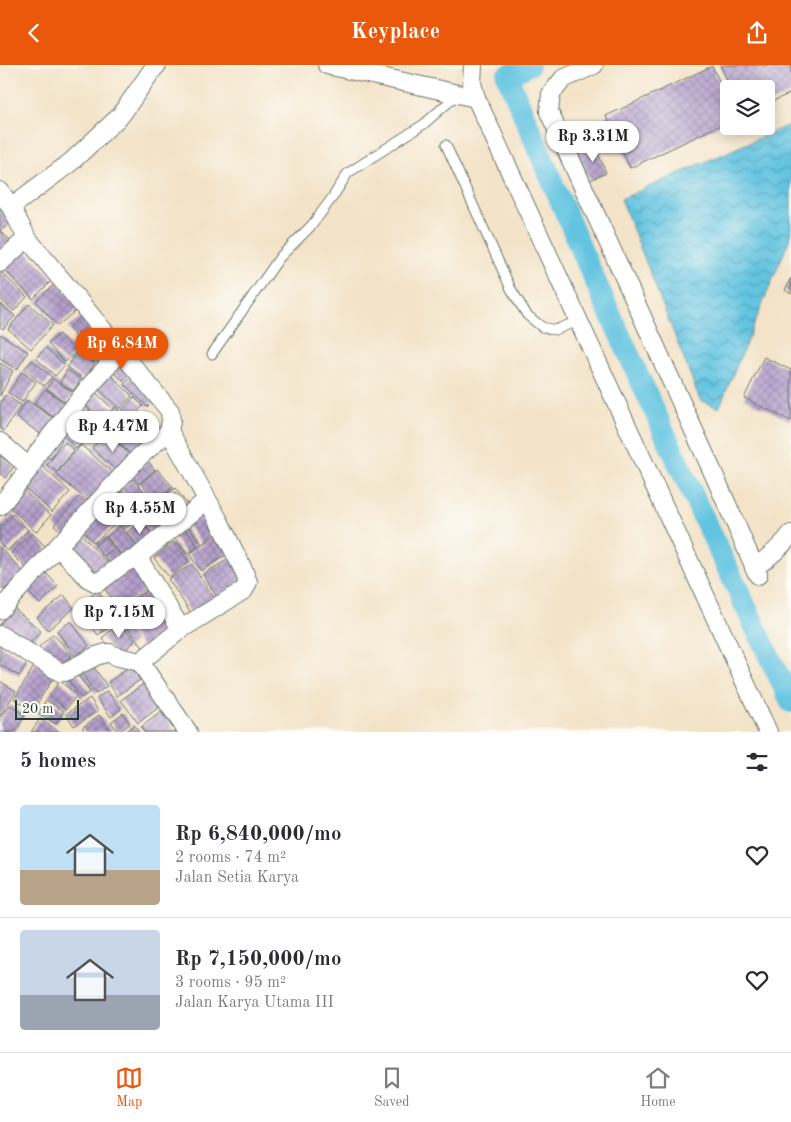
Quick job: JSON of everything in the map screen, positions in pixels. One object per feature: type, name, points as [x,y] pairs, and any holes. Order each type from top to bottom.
[{"type":"street","points":[[11,207],[71,162],[121,115],[153,69],[158,65]]},
{"type":"street","points":[[327,65],[476,98]]},
{"type":"street","points":[[473,65],[472,83],[476,98],[768,732]]},
{"type":"street","points":[[594,65],[563,79],[551,94],[548,112],[756,571],[784,544],[791,534]]},
{"type":"street","points":[[0,191],[11,207],[27,238],[170,411],[171,421],[169,431],[139,457],[0,610]]},
{"type":"street","points":[[0,263],[27,238]]},
{"type":"street","points":[[0,506],[89,387],[120,352]]},
{"type":"street","points":[[140,662],[181,629],[244,590],[248,582],[207,500],[169,431]]},
{"type":"street","points":[[0,441],[30,467]]},
{"type":"street","points":[[138,560],[139,556],[147,549],[207,500]]},
{"type":"street","points":[[58,547],[89,579],[97,583],[127,561],[133,559],[140,561],[181,629]]},
{"type":"street","points":[[0,635],[60,672],[65,672],[106,653],[140,662],[188,732]]},
{"type":"lane","points":[[212,353],[280,257],[312,225],[348,173],[424,124],[458,94]]},
{"type":"lane","points":[[446,145],[511,289],[527,315],[542,327],[555,330],[578,321]]},
{"type":"water","points":[[791,124],[791,236],[719,408],[700,400],[621,199],[766,135],[775,135],[775,131]]},
{"type":"building","points":[[720,65],[791,65],[791,93],[775,100],[775,80],[727,80]]},
{"type":"building","points":[[712,66],[720,82],[720,125],[630,168],[606,116]]},
{"type":"building","points":[[596,147],[606,173],[590,180],[579,154]]},
{"type":"building","points":[[0,204],[13,221],[0,231]]},
{"type":"building","points":[[0,231],[10,240],[0,252]]},
{"type":"building","points":[[23,248],[53,279],[33,299],[3,268]]},
{"type":"building","points":[[2,273],[27,297],[14,311],[0,299],[0,275]]},
{"type":"building","points":[[791,278],[791,294],[785,290]]},
{"type":"building","points":[[57,282],[79,308],[57,326],[36,301]]},
{"type":"building","points":[[1,304],[15,316],[3,329],[0,327]]},
{"type":"building","points":[[29,304],[53,325],[31,349],[8,329]]},
{"type":"building","points":[[83,315],[114,351],[99,364],[68,328]]},
{"type":"building","points":[[0,334],[28,352],[17,370],[0,359]]},
{"type":"building","points":[[59,334],[76,352],[65,362],[48,344]]},
{"type":"building","points":[[46,348],[65,365],[55,376],[36,358]]},
{"type":"building","points":[[77,352],[95,363],[84,379],[67,367]]},
{"type":"building","points":[[764,357],[791,370],[791,421],[744,398]]},
{"type":"building","points":[[121,359],[133,371],[123,381],[111,369]]},
{"type":"building","points":[[32,360],[52,377],[44,386],[24,369]]},
{"type":"building","points":[[0,363],[13,371],[0,396]]},
{"type":"building","points":[[67,370],[81,379],[73,391],[60,382]]},
{"type":"building","points":[[22,372],[36,382],[22,402],[8,393]]},
{"type":"building","points":[[109,373],[132,396],[120,409],[96,387]]},
{"type":"building","points":[[134,375],[156,398],[147,407],[124,384]]},
{"type":"building","points":[[53,379],[74,393],[67,403],[47,389]]},
{"type":"building","points":[[45,389],[68,405],[58,420],[34,404]]},
{"type":"building","points":[[95,392],[113,409],[101,421],[84,403]]},
{"type":"building","points":[[5,395],[21,405],[4,431],[0,428],[0,403]]},
{"type":"building","points":[[134,397],[143,406],[131,419],[122,410]]},
{"type":"building","points":[[27,400],[56,420],[45,437],[16,417]]},
{"type":"building","points":[[83,404],[107,429],[95,441],[71,417]]},
{"type":"building","points":[[115,407],[126,418],[112,432],[102,422]]},
{"type":"building","points":[[146,411],[159,427],[147,436],[134,420]]},
{"type":"building","points":[[72,419],[88,436],[76,449],[60,432]]},
{"type":"building","points":[[128,419],[147,438],[131,455],[112,436]]},
{"type":"building","points":[[106,433],[133,457],[119,473],[92,448]]},
{"type":"building","points":[[57,437],[62,440],[51,459],[46,456]]},
{"type":"building","points":[[65,442],[74,450],[57,472],[47,465]]},
{"type":"building","points":[[81,445],[117,476],[92,505],[56,474]]},
{"type":"building","points":[[0,456],[14,466],[6,478],[0,474]]},
{"type":"building","points":[[148,461],[155,470],[139,484],[132,475]]},
{"type":"building","points":[[42,466],[70,492],[52,512],[24,487]]},
{"type":"building","points":[[157,469],[173,487],[156,501],[141,483]]},
{"type":"building","points":[[133,479],[153,502],[140,513],[121,489]]},
{"type":"building","points":[[175,488],[189,507],[177,516],[163,497]]},
{"type":"building","points":[[23,490],[51,515],[36,532],[9,507]]},
{"type":"building","points":[[119,490],[141,515],[125,529],[103,503]]},
{"type":"building","points":[[79,497],[92,508],[67,537],[54,525]]},
{"type":"building","points":[[163,499],[177,517],[166,526],[152,508]]},
{"type":"building","points":[[204,507],[221,529],[202,544],[185,522]]},
{"type":"building","points":[[102,509],[115,523],[94,543],[81,529]]},
{"type":"building","points":[[153,511],[166,528],[155,537],[141,520]]},
{"type":"building","points":[[13,514],[28,530],[7,551],[0,544],[0,527]]},
{"type":"building","points":[[141,521],[154,537],[139,548],[127,532]]},
{"type":"building","points":[[181,524],[198,546],[187,554],[170,533]]},
{"type":"building","points":[[120,526],[137,546],[123,557],[107,537]]},
{"type":"building","points":[[32,533],[47,548],[27,569],[11,553]]},
{"type":"building","points":[[220,533],[232,551],[201,571],[189,554]]},
{"type":"building","points":[[81,534],[110,566],[98,577],[70,545]]},
{"type":"building","points":[[106,536],[114,548],[103,556],[95,545]]},
{"type":"building","points":[[173,542],[189,562],[169,577],[154,558]]},
{"type":"building","points":[[0,547],[23,572],[4,590],[0,586]]},
{"type":"building","points":[[115,548],[122,557],[110,565],[104,556]]},
{"type":"building","points":[[232,557],[245,580],[216,596],[203,574]]},
{"type":"building","points":[[129,564],[148,586],[121,609],[102,586]]},
{"type":"building","points":[[192,564],[216,601],[193,616],[168,579]]},
{"type":"building","points":[[46,573],[58,586],[40,604],[27,591]]},
{"type":"building","points":[[98,591],[119,621],[98,635],[77,606]]},
{"type":"building","points":[[146,591],[173,627],[144,649],[117,613]]},
{"type":"building","points":[[64,595],[74,608],[48,630],[37,617]]},
{"type":"building","points":[[14,608],[41,631],[26,648],[0,627],[0,624]]},
{"type":"building","points":[[71,621],[89,646],[75,656],[57,631]]},
{"type":"building","points":[[120,623],[135,641],[118,656],[102,638]]},
{"type":"building","points":[[53,634],[72,655],[57,668],[39,647]]},
{"type":"building","points":[[0,646],[28,661],[19,676],[0,665]]},
{"type":"building","points":[[36,663],[55,675],[33,710],[14,699]]},
{"type":"building","points":[[91,663],[107,686],[96,694],[80,671]]},
{"type":"building","points":[[131,666],[140,680],[117,696],[108,682]]},
{"type":"building","points":[[76,672],[90,692],[81,698],[67,678]]},
{"type":"building","points":[[0,681],[16,691],[0,717]]},
{"type":"building","points":[[60,681],[77,695],[66,709],[49,695]]},
{"type":"building","points":[[146,682],[162,705],[138,723],[121,700]]},
{"type":"building","points":[[107,691],[121,709],[111,717],[97,698]]},
{"type":"building","points":[[90,698],[98,711],[74,726],[66,714]]},
{"type":"building","points":[[46,700],[64,711],[56,724],[38,714]]},
{"type":"building","points":[[10,705],[25,715],[15,732],[0,732],[0,721]]},
{"type":"building","points":[[161,712],[176,732],[144,732],[141,727]]},
{"type":"building","points":[[123,713],[130,724],[118,732],[111,722]]},
{"type":"building","points":[[99,715],[112,732],[85,732],[82,728]]},
{"type":"building","points":[[40,719],[60,732],[31,732]]},
{"type":"building","points":[[134,725],[139,732],[125,732]]},
{"type":"waterway","points":[[529,65],[507,76],[587,263],[696,502],[791,702]]}]
